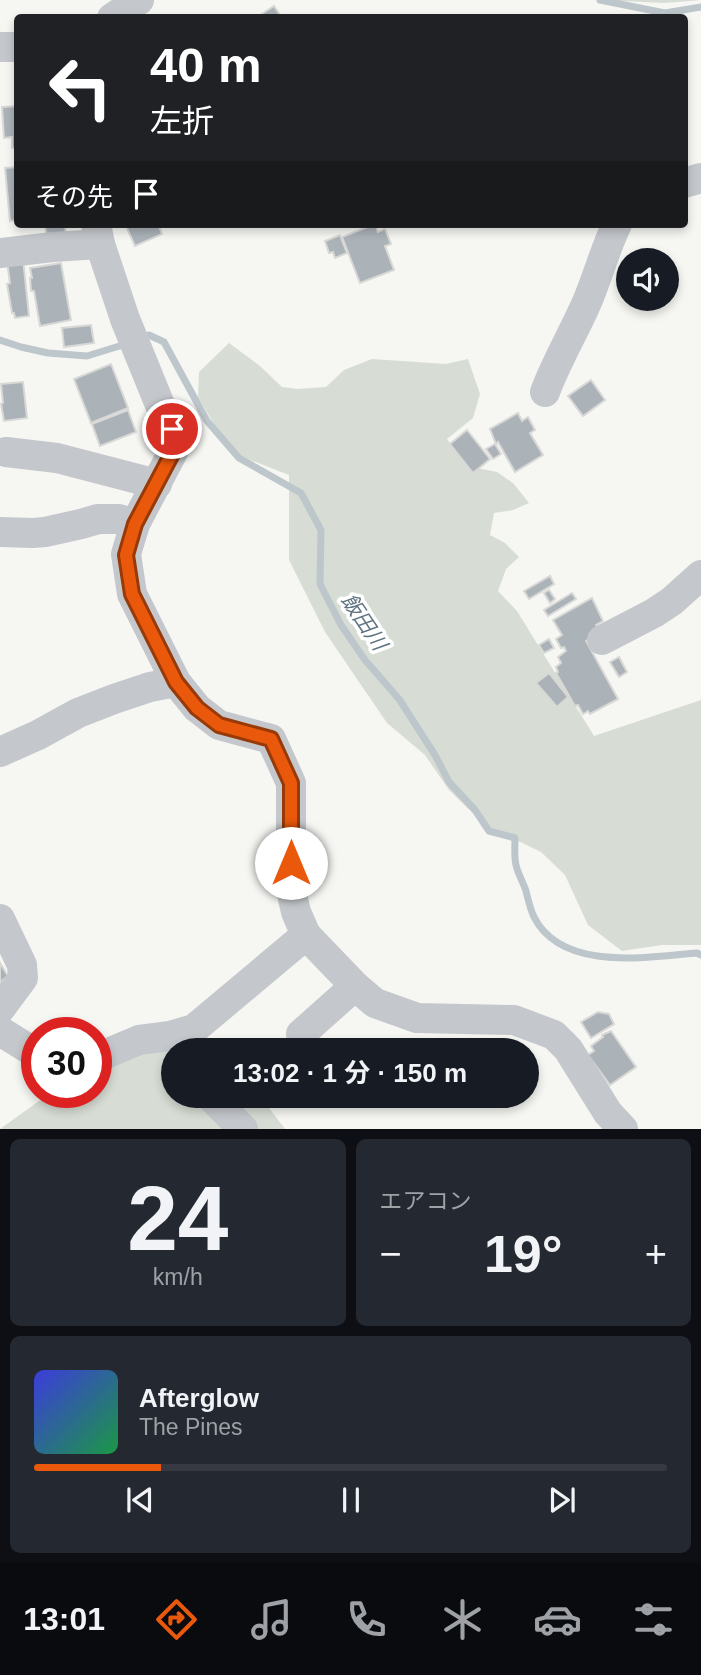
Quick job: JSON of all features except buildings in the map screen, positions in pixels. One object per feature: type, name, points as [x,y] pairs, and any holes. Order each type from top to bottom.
[{"type":"street","points":[[118,14],[139,0]]},
{"type":"street","points":[[545,392],[588,300],[615,228]]},
{"type":"street","points":[[0,253],[53,247],[98,234],[125,319],[172,429],[174,450],[135,524],[126,555],[132,594],[176,682],[197,708],[219,725],[271,739],[291,783],[291,890],[296,912],[306,934],[355,986],[375,1003],[417,1018],[514,1020],[554,1035],[568,1049],[608,1113],[623,1129]]},
{"type":"street","points":[[6,452],[57,458],[157,484]]},
{"type":"street","points":[[0,531],[45,532],[98,519],[120,519],[135,524]]},
{"type":"street","points":[[603,640],[654,613],[701,575]]},
{"type":"street","points":[[0,752],[78,713],[150,687],[176,682]]},
{"type":"street","points":[[0,919],[22,965],[23,978],[0,1009]]},
{"type":"street","points":[[180,1038],[306,934]]},
{"type":"street","points":[[301,1034],[355,986]]},
{"type":"street","points":[[0,1031],[21,1044]]},
{"type":"street","points":[[112,1051],[139,1040],[161,1042]]},
{"type":"street","points":[[221,1108],[243,1129]]},
{"type":"shaded area","points":[[603,0],[701,0],[664,3]]},
{"type":"shaded area","points":[[229,343],[260,366],[282,387],[298,389],[326,387],[344,370],[372,359],[446,364],[468,359],[480,394],[473,418],[447,439],[467,466],[497,472],[513,483],[529,503],[513,510],[494,513],[490,535],[505,543],[519,557],[506,569],[498,591],[517,611],[594,736],[701,700],[701,945],[662,945],[622,951],[588,925],[565,875],[541,852],[485,825],[449,790],[425,755],[387,723],[325,632],[289,560],[289,475],[230,452],[198,397],[199,372]]},
{"type":"shaded area","points":[[161,1046],[161,1108],[269,1108],[285,1129],[0,1129],[29,1108],[112,1108],[112,1061]]},
{"type":"waterway","points":[[600,0],[665,13],[701,7]]},
{"type":"waterway","name":"飯田川","points":[[141,338],[149,335],[164,342],[207,421],[239,458],[301,493],[321,530],[320,584],[341,625],[365,660],[399,699],[449,782],[475,810],[489,831],[515,838],[517,868],[534,917],[547,935],[564,946],[585,954],[607,957],[701,955]]},
{"type":"waterway","name":"飯田川","points":[[0,340],[48,353],[87,356],[126,344]]},
{"type":"route","points":[[172,429],[174,450],[135,524],[126,555],[132,594],[176,682],[197,708],[219,725],[271,739],[291,783],[291,863]]}]
